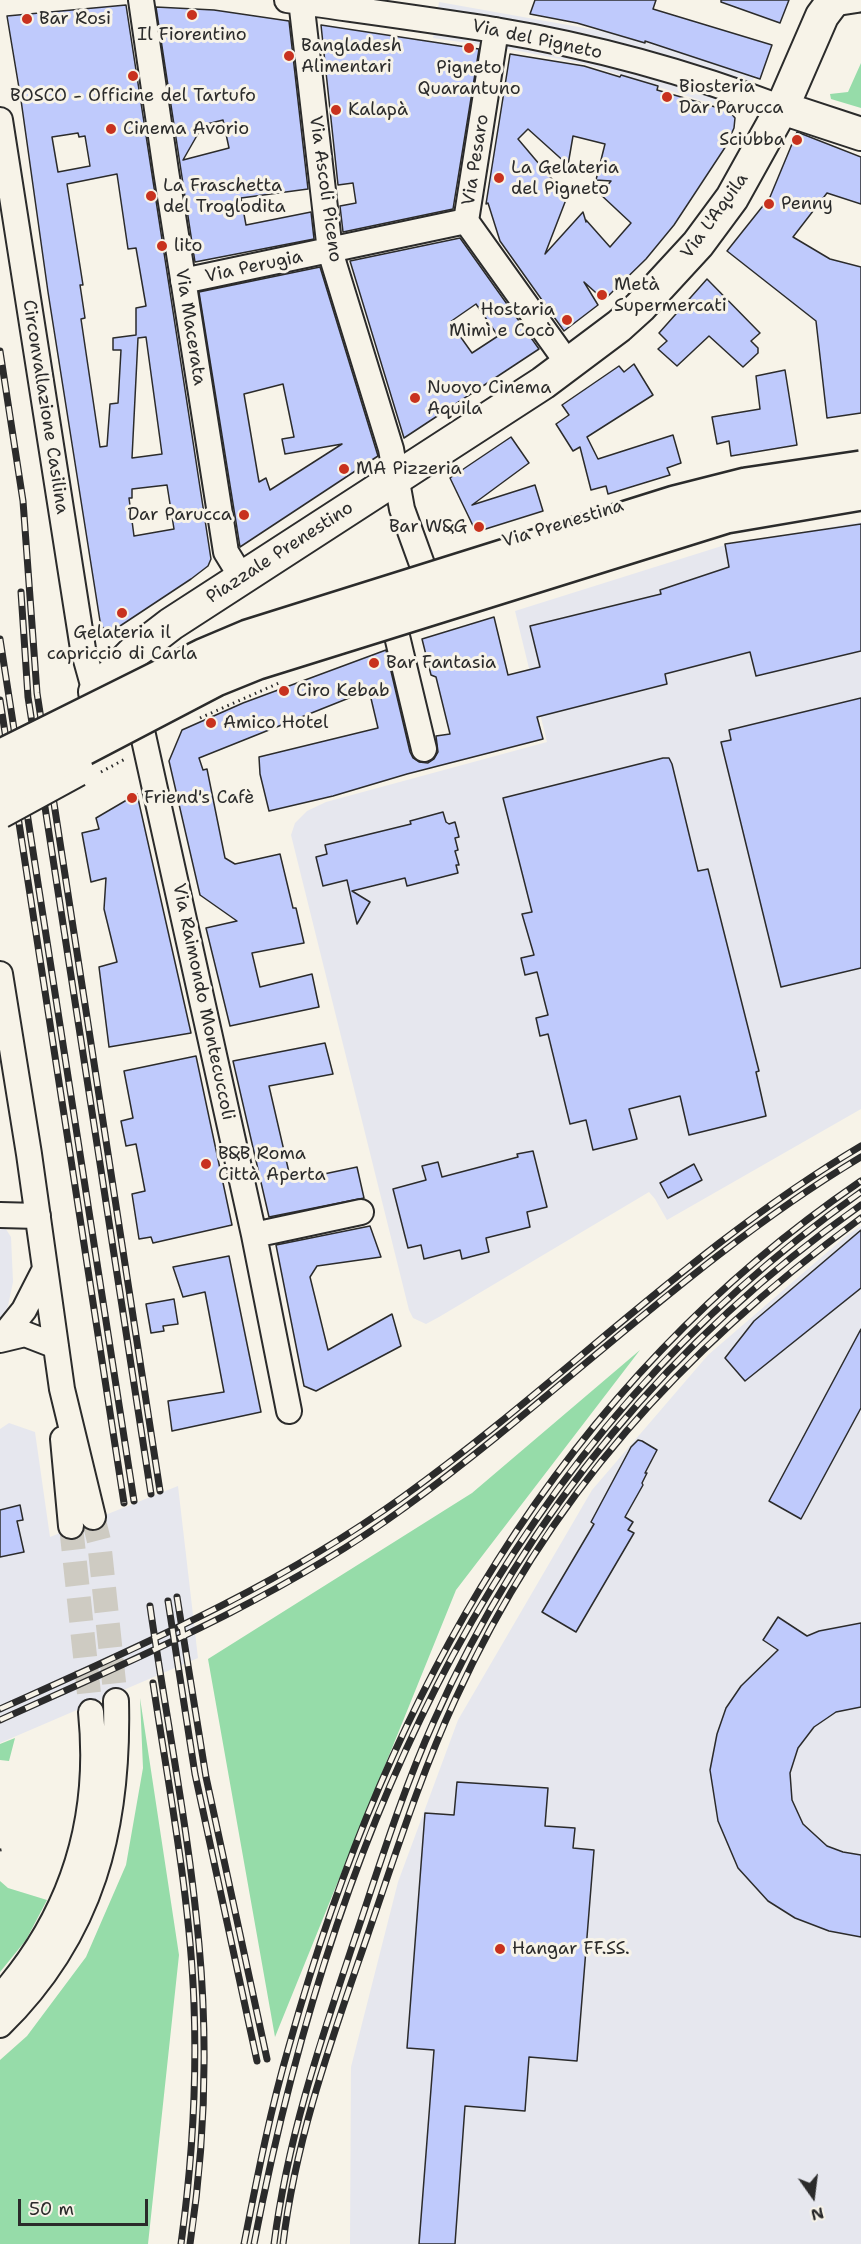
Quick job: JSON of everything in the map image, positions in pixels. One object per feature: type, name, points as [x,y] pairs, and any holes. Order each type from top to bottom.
[{"type":"highway","points":[[0,757],[203,656],[248,637],[675,502],[746,485],[861,468]]},
{"type":"highway","points":[[0,792],[216,679],[258,662],[726,516],[861,494]]},
{"type":"main road","name":"Via L'Aquila","points":[[396,477],[568,365],[640,307],[698,244],[747,175],[834,4]]},
{"type":"main road","points":[[782,108],[861,134]]},
{"type":"main road","name":"Via Prenestina","points":[[271,614],[708,481],[754,471],[861,455]]},
{"type":"main road","name":"Piazzale Prenestino","points":[[85,697],[132,654],[171,624],[396,477]]},
{"type":"main road","points":[[0,812],[87,772],[139,726],[235,687],[291,673],[396,632],[715,533],[744,526],[861,508]]},
{"type":"main road","name":"Piazzale Prenestino","points":[[85,697],[212,634],[271,614]]},
{"type":"main road","points":[[139,726],[164,659],[171,624]]},
{"type":"main road","points":[[0,740],[85,697]]},
{"type":"street","name":"Via Macerata","points":[[141,0],[226,552],[242,578]]},
{"type":"street","name":"Via del Pigneto","points":[[296,1],[496,30],[551,41],[650,65],[715,84],[782,108]]},
{"type":"street","name":"Via Ascoli Piceno","points":[[296,1],[330,251],[391,449],[396,477]]},
{"type":"street","name":"Via Pesaro","points":[[496,30],[466,221],[568,365]]},
{"type":"street","name":"Circonvallazione Casilina","points":[[0,120],[81,637],[85,697]]},
{"type":"street","name":"Via Perugia","points":[[183,281],[466,221]]},
{"type":"street","points":[[396,477],[402,508],[423,567]]},
{"type":"street","points":[[396,632],[424,749]]},
{"type":"street","points":[[85,697],[114,695],[139,726]]},
{"type":"street","points":[[79,734],[139,726]]},
{"type":"street","name":"Via Raimondo Montecuccoli","points":[[139,726],[254,1235],[289,1411]]},
{"type":"street","points":[[0,974],[6,1048],[38,1216],[62,1389],[64,1454],[82,1522]]},
{"type":"street","points":[[254,1235],[362,1212]]},
{"type":"street","points":[[0,1215],[38,1216]]},
{"type":"street","points":[[0,1340],[24,1310],[45,1269]]},
{"type":"street","points":[[0,1340],[25,1334],[35,1336],[56,1347]]},
{"type":"street","points":[[0,2025],[52,1963],[79,1915],[91,1887],[103,1848],[112,1805],[116,1764],[116,1701]]},
{"type":"street","points":[[0,1997],[30,1959],[46,1934],[76,1870],[86,1834],[92,1785],[91,1712]]},
{"type":"path","points":[[192,721],[291,673]]},
{"type":"path","points":[[87,772],[139,726]]},
{"type":"shaded area","points":[[439,2],[607,32],[644,43],[645,41],[754,77],[741,113],[585,64],[509,49],[433,38]]},
{"type":"shaded area","points":[[861,522],[861,1109],[667,1220],[649,1192],[426,1324],[413,1318],[409,1310],[291,835],[295,823],[307,811],[326,802],[547,742],[515,611],[725,545]]},
{"type":"shaded area","points":[[0,1220],[11,1237],[13,1282],[8,1306],[0,1322]]},
{"type":"shaded area","points":[[861,1226],[861,2244],[350,2244],[351,2067],[398,1882],[458,1720],[592,1490],[708,1355],[846,1236]]},
{"type":"shaded area","points":[[9,1423],[35,1432],[50,1537],[178,1486],[198,1658],[0,1743],[0,1429]]},
{"type":"green space","points":[[861,63],[861,108],[831,99],[830,94],[848,92]]},
{"type":"green space","points":[[640,1350],[456,1590],[275,2037],[208,1659],[472,1493]]},
{"type":"green space","points":[[140,1698],[179,1955],[148,2244],[0,2244],[0,2060],[27,2036],[86,1957],[126,1865],[143,1768]]},
{"type":"green space","points":[[15,1738],[9,1761],[0,1760],[0,1744]]},
{"type":"green space","points":[[0,1881],[8,1888],[47,1900],[26,1940],[0,1972]]},
{"type":"building","points":[[535,0],[656,0],[653,9],[772,45],[760,79],[645,41],[645,43],[577,23],[530,14]]},
{"type":"building","points":[[721,0],[789,0],[780,23],[721,2]]},
{"type":"building","points":[[126,5],[211,559],[208,566],[191,579],[109,631],[103,628],[100,621],[7,16]],"holes":[[[78,133],[79,137],[85,136],[90,166],[58,172],[52,137]],[[117,174],[128,249],[136,248],[146,306],[136,308],[136,335],[113,338],[113,350],[121,350],[118,403],[110,404],[107,446],[100,447],[81,319],[85,318],[80,285],[83,285],[67,184]],[[146,337],[162,454],[132,458],[138,338]],[[167,485],[174,529],[134,536],[129,498],[132,498],[132,489]]]},
{"type":"building","points":[[156,7],[214,10],[289,21],[308,189],[241,198],[246,225],[311,212],[314,239],[195,262]],"holes":[[[223,120],[229,148],[183,160],[203,125]]]},
{"type":"building","points":[[321,25],[479,49],[453,209],[343,232],[340,206],[356,203],[353,183],[338,185]]},
{"type":"building","points":[[510,54],[584,66],[620,77],[621,75],[658,86],[657,90],[729,111],[735,118],[734,128],[726,146],[674,225],[646,259],[604,300],[584,282],[598,305],[564,331],[500,241],[488,203],[486,204]],"holes":[[[528,129],[568,165],[573,136],[605,144],[596,180],[611,181],[600,194],[631,223],[610,247],[586,220],[586,222],[583,212],[545,254],[567,197],[518,139]]]},
{"type":"building","points":[[797,132],[861,157],[861,204],[827,193],[793,237],[830,259],[861,267],[861,413],[827,418],[816,321],[727,251],[770,197]]},
{"type":"building","points":[[460,238],[539,349],[404,438],[350,261]],"holes":[[[476,304],[498,336],[472,353],[450,322]]]},
{"type":"building","points":[[320,267],[378,456],[240,547],[199,292]],"holes":[[[283,384],[294,437],[282,439],[285,454],[342,444],[270,490],[266,478],[259,482],[244,394]]]},
{"type":"building","points":[[707,279],[760,333],[751,341],[758,348],[758,353],[743,367],[709,336],[677,366],[658,349],[667,341],[659,333]]},
{"type":"building","points":[[634,364],[653,395],[587,437],[598,459],[673,435],[681,463],[667,468],[670,475],[608,494],[606,486],[591,490],[580,447],[573,451],[556,424],[569,415],[562,405],[619,366],[624,372]]},
{"type":"building","points":[[785,370],[797,445],[731,456],[729,441],[717,444],[712,417],[760,409],[756,376]]},
{"type":"building","points":[[511,437],[529,463],[472,505],[535,485],[543,511],[476,532],[450,478]]},
{"type":"building","points":[[861,524],[861,651],[756,676],[750,652],[665,674],[667,684],[537,717],[543,739],[269,811],[260,774],[259,757],[378,728],[369,690],[199,758],[203,770],[207,769],[225,858],[235,864],[280,854],[293,908],[296,908],[304,943],[252,953],[260,987],[312,974],[319,1007],[230,1026],[206,928],[237,921],[200,895],[169,761],[182,730],[243,703],[386,650],[410,752],[419,762],[428,763],[438,752],[436,736],[450,734],[436,677],[431,675],[422,639],[494,617],[508,675],[540,667],[530,626],[661,594],[660,590],[729,567],[725,544]]},
{"type":"building","points":[[861,698],[861,968],[781,987],[721,742],[731,740],[729,730]]},
{"type":"building","points":[[669,758],[672,764],[698,871],[708,869],[759,1071],[756,1072],[766,1116],[689,1135],[680,1096],[629,1109],[637,1139],[593,1150],[586,1120],[570,1124],[548,1034],[540,1036],[536,1018],[548,1015],[537,972],[525,975],[521,958],[534,955],[522,914],[532,912],[503,798]]},
{"type":"building","points":[[137,794],[191,1033],[109,1047],[99,967],[117,962],[104,909],[106,878],[91,882],[82,833],[99,829],[96,818]]},
{"type":"building","points":[[443,812],[446,822],[449,824],[455,822],[459,837],[455,838],[458,850],[455,851],[459,865],[456,865],[458,873],[407,886],[405,878],[352,891],[370,902],[357,924],[347,880],[323,886],[316,857],[327,854],[325,845],[411,824],[410,821]]},
{"type":"building","points":[[325,1043],[333,1074],[269,1086],[291,1181],[357,1167],[364,1198],[269,1217],[233,1061]]},
{"type":"building","points":[[196,1056],[232,1225],[153,1243],[151,1237],[139,1239],[132,1194],[145,1191],[136,1144],[126,1146],[121,1121],[133,1118],[124,1071]]},
{"type":"building","points":[[533,1151],[547,1207],[527,1212],[530,1227],[486,1238],[489,1252],[462,1259],[460,1250],[424,1259],[421,1245],[408,1248],[393,1189],[426,1180],[422,1166],[438,1162],[442,1177]]},
{"type":"building","points":[[694,1164],[702,1180],[668,1198],[660,1183]]},
{"type":"building","points":[[370,1226],[381,1257],[317,1266],[310,1277],[328,1350],[392,1314],[401,1346],[316,1391],[304,1386],[276,1245]]},
{"type":"building","points":[[861,1230],[861,1288],[745,1381],[725,1358],[754,1321]]},
{"type":"building","points":[[229,1256],[261,1412],[172,1431],[168,1401],[224,1392],[205,1292],[183,1297],[173,1267]]},
{"type":"building","points":[[174,1299],[178,1324],[163,1326],[164,1331],[151,1333],[146,1304]]},
{"type":"building","points":[[861,1329],[861,1408],[801,1519],[769,1501]]},
{"type":"building","points":[[638,1440],[657,1450],[645,1473],[647,1473],[643,1485],[625,1517],[633,1522],[628,1530],[634,1533],[576,1632],[542,1612],[594,1524],[591,1522],[631,1447]]},
{"type":"building","points":[[20,1505],[23,1520],[17,1521],[24,1552],[0,1557],[0,1510]]},
{"type":"building","points":[[778,1617],[807,1636],[819,1631],[861,1623],[861,1707],[836,1712],[814,1727],[798,1748],[790,1773],[792,1800],[803,1824],[827,1846],[861,1855],[861,1937],[829,1931],[795,1918],[768,1901],[738,1868],[718,1821],[710,1770],[717,1734],[726,1708],[741,1686],[778,1650],[763,1640]]},
{"type":"building","name":"Hangar FF.SS.","points":[[457,1782],[548,1788],[545,1826],[575,1828],[573,1848],[594,1850],[577,2061],[529,2057],[525,2111],[465,2106],[455,2244],[419,2244],[434,2050],[407,2048],[425,1813],[454,1815]]},
{"type":"tunnel","points":[[93,1517],[99,1541],[116,1701]]},
{"type":"tunnel","points":[[71,1526],[91,1712]]},
{"type":"tram line","points":[[0,777],[193,675],[248,651],[704,507],[771,494],[861,481]]},
{"type":"railway","points":[[0,351],[23,501],[37,693],[160,1491]]},
{"type":"railway","points":[[21,592],[28,697],[151,1494]]},
{"type":"railway","points":[[0,639],[134,1501]]},
{"type":"railway","points":[[0,700],[124,1503]]},
{"type":"railway","points":[[0,1709],[208,1613],[308,1558],[356,1528],[462,1453],[742,1226],[861,1146]]},
{"type":"railway","points":[[0,1720],[208,1624],[308,1570],[357,1540],[462,1465],[629,1327],[742,1238],[800,1196],[861,1157]]},
{"type":"railway","points":[[244,2244],[282,2070],[329,1917],[377,1793],[432,1674],[497,1561],[572,1454],[657,1355],[753,1263],[861,1181]]},
{"type":"railway","points":[[254,2244],[289,2089],[332,1938],[387,1793],[453,1655],[532,1525],[626,1404],[735,1293],[861,1192]]},
{"type":"railway","points":[[274,2244],[296,2128],[341,1979],[412,1775],[434,1721],[471,1644],[513,1571],[560,1500],[612,1434],[668,1371],[729,1312],[793,1256],[861,1205]]},
{"type":"railway","points":[[283,2244],[306,2125],[342,2010],[430,1758],[455,1700],[492,1626],[532,1557],[577,1493],[626,1432],[678,1375],[735,1320],[796,1268],[861,1218]]},
{"type":"railway","points":[[177,1597],[206,1777],[267,2059]]},
{"type":"railway","points":[[168,1601],[195,1774],[257,2061]]},
{"type":"railway","points":[[150,1606],[195,1902],[202,1981],[204,2094],[199,2169],[190,2244]]},
{"type":"railway","points":[[153,1683],[183,1883],[194,2004],[193,2124],[181,2244]]},
{"type":"place","name":"Il Fiorentino","points":[[192,15]]},
{"type":"place","name":"Bar Rosi","points":[[27,19]]},
{"type":"place","name":"Pigneto Quarantuno","points":[[469,48]]},
{"type":"place","name":"Bangladesh Alimentari","points":[[289,56]]},
{"type":"place","name":"BOSCO - Officine del Tartufo","points":[[133,76]]},
{"type":"place","name":"Biosteria Dar Parucca","points":[[667,97]]},
{"type":"place","name":"Kalapà","points":[[336,110]]},
{"type":"place","name":"Cinema Avorio","points":[[111,129]]},
{"type":"place","name":"Sciubba","points":[[797,140]]},
{"type":"place","name":"La Gelateria del Pigneto","points":[[499,178]]},
{"type":"place","name":"La Fraschetta del Troglodita","points":[[151,196]]},
{"type":"place","name":"Penny","points":[[769,204]]},
{"type":"place","name":"lito","points":[[162,246]]},
{"type":"place","name":"Metà Supermercati","points":[[602,295]]},
{"type":"place","name":"Hostaria Mimì e Cocò","points":[[567,320]]},
{"type":"place","name":"Nuovo Cinema Aquila","points":[[415,398]]},
{"type":"place","name":"MA Pizzeria","points":[[344,469]]},
{"type":"place","name":"Dar Parucca","points":[[244,515]]},
{"type":"place","name":"Bar W&G","points":[[479,527]]},
{"type":"place","name":"Gelateria il capriccio di Carla","points":[[122,613]]},
{"type":"place","name":"Bar Fantasia","points":[[374,663]]},
{"type":"place","name":"Ciro Kebab","points":[[284,691]]},
{"type":"place","name":"Amico Hotel","points":[[211,723]]},
{"type":"place","name":"Friend's Cafè","points":[[132,798]]},
{"type":"place","name":"B&B Roma Città Aperta","points":[[206,1164]]},
{"type":"place","name":"Hangar FF.SS.","points":[[500,1949]]}]
